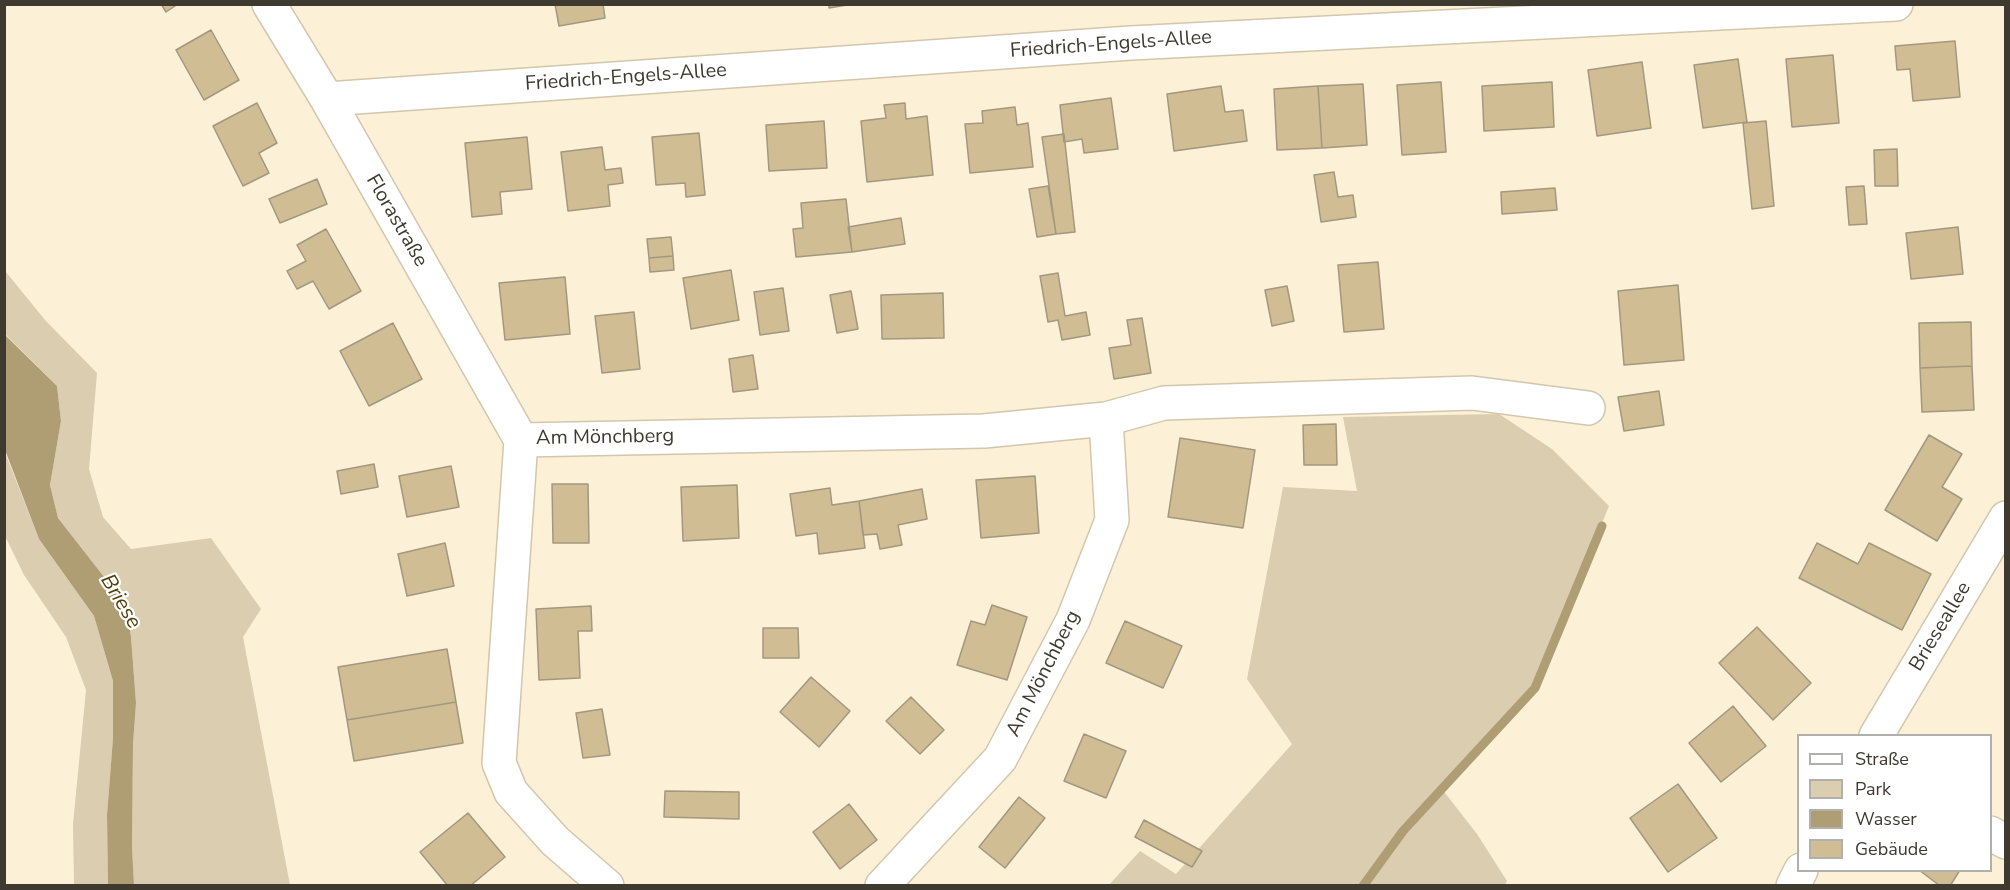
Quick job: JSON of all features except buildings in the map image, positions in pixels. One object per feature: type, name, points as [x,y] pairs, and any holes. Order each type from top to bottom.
[{"type":"street","name":"Florastraße","points":[[269,4],[327,99],[521,440]]},
{"type":"street","name":"Friedrich-Engels-Allee","points":[[327,99],[1131,43],[1896,4]]},
{"type":"street","name":"Am Mönchberg","points":[[607,885],[555,841],[511,792],[499,763],[521,440],[984,431],[1106,419],[1164,403],[1472,393],[1588,408]]},
{"type":"street","name":"Am Mönchberg","points":[[882,885],[1000,759],[1073,620],[1112,520],[1106,419]]},
{"type":"street","name":"Brieseallee","points":[[1877,734],[2006,518]]},
{"type":"street","points":[[1992,834],[2006,842]]},
{"type":"green space","points":[[4,255],[6,272],[45,320],[97,373],[89,469],[103,517],[131,549],[211,538],[261,609],[243,637],[290,885],[134,885],[133,745],[136,703],[126,605],[58,518],[50,485],[61,421],[57,386],[5,334]]},
{"type":"green space","points":[[1499,414],[1552,449],[1609,506],[1535,688],[1442,789],[1477,834],[1507,881],[1505,885],[1108,886],[1140,851],[1176,874],[1292,744],[1247,679],[1283,487],[1357,491],[1343,417]]},
{"type":"green space","points":[[4,450],[39,539],[94,616],[113,681],[113,738],[107,815],[108,885],[74,885],[73,824],[86,690],[66,637],[24,575],[5,536]]},
{"type":"water","name":"Briese","points":[[4,334],[57,386],[61,421],[50,485],[58,518],[126,605],[136,703],[133,745],[134,885],[108,885],[107,815],[113,738],[113,681],[94,616],[39,539],[5,450]]},
{"type":"waterway","points":[[1363,886],[1403,831],[1535,688],[1602,526]]}]
